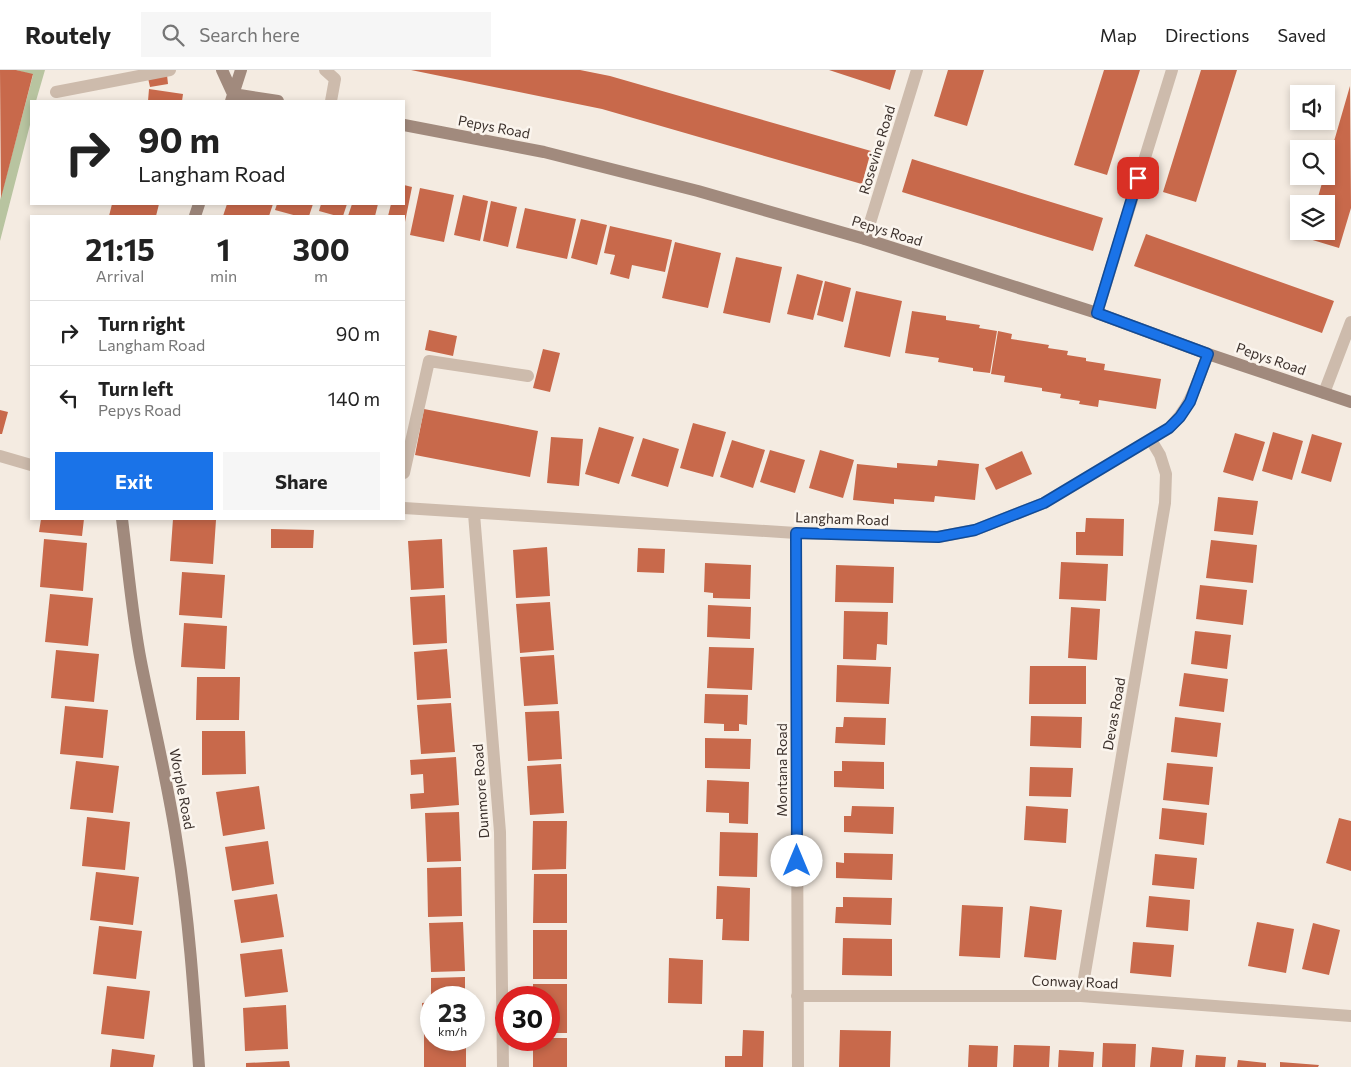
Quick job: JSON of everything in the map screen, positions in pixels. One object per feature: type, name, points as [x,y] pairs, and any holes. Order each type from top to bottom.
[{"type":"street","points":[[56,92],[170,70]]},
{"type":"street","points":[[222,70],[232,98]]},
{"type":"street","points":[[232,98],[241,70]]},
{"type":"street","points":[[325,70],[335,79],[331,100]]},
{"type":"street","name":"Rosevine Road","points":[[865,239],[917,70]]},
{"type":"street","points":[[1097,313],[1172,70]]},
{"type":"street","points":[[232,98],[263,100]]},
{"type":"street","name":"Pepys Road","points":[[405,125],[544,152],[698,191],[865,239],[1097,313],[1208,354],[1351,402]]},
{"type":"street","points":[[1324,393],[1351,322]]},
{"type":"street","name":"Langham Road","points":[[405,508],[474,514],[796,533],[938,537],[975,530],[1044,503],[1169,428],[1180,417],[1190,402],[1208,354]]},
{"type":"street","points":[[405,469],[429,362],[528,376]]},
{"type":"street","name":"Devas Road","points":[[1081,996],[1165,503],[1166,474],[1160,455],[1151,440]]},
{"type":"street","points":[[0,456],[30,464]]},
{"type":"street","name":"Dunmore Road","points":[[474,514],[500,832],[503,1067]]},
{"type":"street","name":"Worple Road","points":[[122,520],[130,591],[141,660],[170,798],[178,846],[187,920],[199,1067]]},
{"type":"street","name":"Montana Road","points":[[796,533],[798,1067]]},
{"type":"street","name":"Conway Road","points":[[797,996],[1081,996],[1351,1016]]},
{"type":"green space","points":[[16,70],[45,70],[36,100],[30,100],[30,125],[0,241],[0,200],[33,75]]},
{"type":"building","points":[[0,70],[16,70],[33,74],[1,198]]},
{"type":"building","points":[[411,70],[580,70],[610,76],[871,151],[862,184],[602,109]]},
{"type":"building","points":[[829,70],[896,70],[890,90]]},
{"type":"building","points":[[948,70],[984,70],[967,126],[934,116]]},
{"type":"building","points":[[1104,70],[1140,70],[1107,175],[1074,165]]},
{"type":"building","points":[[1201,70],[1237,70],[1196,202],[1163,192]]},
{"type":"building","points":[[167,75],[168,84],[150,87],[148,78]]},
{"type":"building","points":[[1350,86],[1351,208],[1339,248],[1313,240],[1335,240],[1335,195],[1319,195],[1321,185],[1335,185],[1334,140]]},
{"type":"building","points":[[149,89],[183,94],[182,100],[148,100]]},
{"type":"building","points":[[912,159],[1103,218],[1093,251],[902,192]]},
{"type":"building","points":[[405,185],[412,187],[405,222],[405,215],[388,215],[391,205],[405,205]]},
{"type":"building","points":[[420,188],[454,195],[444,242],[410,235]]},
{"type":"building","points":[[463,195],[488,201],[480,241],[454,235]]},
{"type":"building","points":[[491,201],[517,207],[508,247],[483,241]]},
{"type":"building","points":[[112,205],[159,205],[156,215],[109,215]]},
{"type":"building","points":[[227,205],[273,205],[269,215],[223,215]]},
{"type":"building","points":[[277,205],[313,205],[309,215],[293,215],[275,210]]},
{"type":"building","points":[[321,205],[347,205],[343,215],[333,215],[319,211]]},
{"type":"building","points":[[352,205],[378,205],[375,215],[348,215]]},
{"type":"building","points":[[525,208],[576,219],[567,259],[516,248]]},
{"type":"building","points":[[581,219],[607,225],[597,265],[571,258]]},
{"type":"building","points":[[610,226],[672,240],[665,272],[632,265],[629,279],[610,274],[615,255],[604,253]]},
{"type":"building","points":[[1146,234],[1334,301],[1322,333],[1134,266]]},
{"type":"building","points":[[675,242],[721,253],[708,308],[662,298]]},
{"type":"building","points":[[736,257],[782,267],[770,323],[723,313]]},
{"type":"building","points":[[797,274],[823,281],[813,320],[787,314]]},
{"type":"building","points":[[825,281],[851,288],[843,322],[817,315]]},
{"type":"building","points":[[856,291],[902,301],[890,357],[844,347]]},
{"type":"building","points":[[912,311],[946,316],[946,320],[980,325],[979,328],[997,331],[990,373],[973,371],[973,368],[938,362],[939,358],[905,353]]},
{"type":"building","points":[[429,330],[457,336],[453,356],[425,350]]},
{"type":"building","points":[[998,331],[1012,334],[1011,339],[1049,345],[1048,348],[1068,351],[1067,355],[1105,364],[1104,370],[1161,379],[1156,409],[1099,400],[1098,407],[1079,404],[1080,401],[1060,398],[1061,394],[1042,391],[1042,388],[1004,382],[1005,376],[991,374]]},
{"type":"building","points":[[543,349],[560,353],[550,392],[533,388]]},
{"type":"building","points":[[424,409],[538,431],[530,477],[415,455]]},
{"type":"building","points":[[0,410],[8,412],[2,434],[0,434]]},
{"type":"building","points":[[693,423],[726,432],[713,477],[680,468]]},
{"type":"building","points":[[599,427],[634,437],[619,484],[585,474]]},
{"type":"building","points":[[1273,432],[1303,441],[1292,480],[1262,471]]},
{"type":"building","points":[[1235,433],[1265,442],[1253,481],[1223,472]]},
{"type":"building","points":[[1312,434],[1342,443],[1331,482],[1301,473]]},
{"type":"building","points":[[551,437],[583,439],[579,486],[547,483]]},
{"type":"building","points":[[643,438],[679,449],[668,487],[631,476]]},
{"type":"building","points":[[732,440],[765,450],[753,488],[720,477]]},
{"type":"building","points":[[770,450],[805,460],[795,493],[760,482]]},
{"type":"building","points":[[820,450],[854,460],[843,498],[809,488]]},
{"type":"building","points":[[1022,451],[1032,474],[996,490],[985,468]]},
{"type":"building","points":[[938,460],[979,464],[975,500],[935,496],[934,502],[894,499],[894,504],[853,500],[857,464],[897,468],[897,463],[937,466]]},
{"type":"building","points":[[1218,497],[1258,501],[1253,535],[1214,531]]},
{"type":"building","points":[[1086,518],[1124,519],[1123,556],[1076,555],[1076,532],[1085,532]]},
{"type":"building","points":[[41,520],[84,520],[82,536],[39,532]]},
{"type":"building","points":[[173,520],[216,520],[213,564],[170,561]]},
{"type":"building","points":[[271,529],[314,530],[313,548],[271,548]]},
{"type":"building","points":[[44,539],[87,543],[83,591],[40,587]]},
{"type":"building","points":[[442,539],[444,588],[411,590],[408,541]]},
{"type":"building","points":[[1211,540],[1257,545],[1253,583],[1206,578]]},
{"type":"building","points":[[547,547],[550,596],[516,598],[513,550]]},
{"type":"building","points":[[638,548],[665,549],[664,573],[637,572]]},
{"type":"building","points":[[1061,562],[1108,564],[1106,601],[1059,599]]},
{"type":"building","points":[[705,563],[751,565],[750,599],[713,598],[713,593],[704,592]]},
{"type":"building","points":[[836,565],[894,567],[893,603],[835,602]]},
{"type":"building","points":[[182,572],[225,575],[222,618],[179,615]]},
{"type":"building","points":[[1200,585],[1247,590],[1243,625],[1196,619]]},
{"type":"building","points":[[50,594],[93,598],[88,646],[45,642]]},
{"type":"building","points":[[445,595],[447,643],[413,645],[410,597]]},
{"type":"building","points":[[550,602],[554,650],[520,653],[516,604]]},
{"type":"building","points":[[708,605],[751,607],[750,639],[707,637]]},
{"type":"building","points":[[1071,607],[1100,609],[1097,660],[1068,658]]},
{"type":"building","points":[[844,611],[888,612],[887,645],[877,644],[876,660],[843,659]]},
{"type":"building","points":[[184,623],[227,626],[225,669],[181,667]]},
{"type":"building","points":[[1195,631],[1231,635],[1227,669],[1191,664]]},
{"type":"building","points":[[709,647],[754,648],[752,690],[707,688]]},
{"type":"building","points":[[447,649],[451,698],[417,700],[414,652]]},
{"type":"building","points":[[56,650],[99,654],[94,702],[51,698]]},
{"type":"building","points":[[554,655],[558,704],[524,706],[520,657]]},
{"type":"building","points":[[837,665],[891,667],[889,704],[836,702]]},
{"type":"building","points":[[1030,666],[1086,666],[1086,704],[1029,704]]},
{"type":"building","points":[[1184,673],[1228,679],[1224,712],[1179,706]]},
{"type":"building","points":[[197,677],[240,677],[239,720],[196,720]]},
{"type":"building","points":[[705,694],[748,695],[747,725],[739,724],[739,731],[724,731],[724,724],[704,723]]},
{"type":"building","points":[[451,703],[455,752],[421,754],[417,705]]},
{"type":"building","points":[[65,706],[108,710],[103,758],[60,754]]},
{"type":"building","points":[[559,711],[562,759],[528,761],[525,712]]},
{"type":"building","points":[[1031,716],[1082,717],[1081,748],[1030,746]]},
{"type":"building","points":[[844,717],[886,718],[885,745],[835,743],[836,727],[843,727]]},
{"type":"building","points":[[1175,717],[1221,723],[1217,757],[1171,752]]},
{"type":"building","points":[[202,731],[245,731],[246,774],[202,775]]},
{"type":"building","points":[[705,738],[751,739],[750,769],[705,768]]},
{"type":"building","points":[[456,757],[459,805],[411,809],[410,794],[424,793],[423,774],[411,775],[410,760]]},
{"type":"building","points":[[76,761],[119,766],[113,813],[70,809]]},
{"type":"building","points":[[842,761],[884,762],[884,789],[834,787],[834,771],[842,771]]},
{"type":"building","points":[[1167,763],[1213,767],[1209,805],[1163,800]]},
{"type":"building","points":[[561,764],[564,813],[530,815],[527,766]]},
{"type":"building","points":[[1030,767],[1073,768],[1071,797],[1029,796]]},
{"type":"building","points":[[707,780],[749,782],[748,824],[729,823],[729,813],[706,812]]},
{"type":"building","points":[[259,786],[265,829],[223,836],[216,792]]},
{"type":"building","points":[[852,806],[894,807],[893,834],[844,832],[844,816],[851,816]]},
{"type":"building","points":[[1026,806],[1068,809],[1066,843],[1024,840]]},
{"type":"building","points":[[1162,808],[1207,813],[1204,845],[1159,839]]},
{"type":"building","points":[[459,812],[461,861],[427,862],[425,813]]},
{"type":"building","points":[[87,817],[130,822],[125,870],[82,866]]},
{"type":"building","points":[[1339,818],[1351,821],[1351,871],[1326,863]]},
{"type":"building","points":[[533,821],[567,821],[566,869],[532,870]]},
{"type":"building","points":[[720,832],[758,833],[757,877],[719,876]]},
{"type":"building","points":[[268,841],[274,884],[232,891],[225,847]]},
{"type":"building","points":[[844,853],[893,854],[892,880],[836,878],[836,862],[844,863]]},
{"type":"building","points":[[1155,854],[1197,858],[1194,889],[1152,885]]},
{"type":"building","points":[[461,867],[462,916],[428,917],[427,868]]},
{"type":"building","points":[[96,872],[139,877],[133,925],[90,920]]},
{"type":"building","points":[[534,874],[567,874],[567,923],[533,923]]},
{"type":"building","points":[[717,886],[750,888],[749,941],[722,940],[723,919],[716,919]]},
{"type":"building","points":[[277,894],[284,937],[241,943],[234,900]]},
{"type":"building","points":[[1149,896],[1190,900],[1188,931],[1146,927]]},
{"type":"building","points":[[843,897],[892,898],[891,925],[835,923],[836,907],[843,907]]},
{"type":"building","points":[[962,905],[1003,907],[1000,958],[959,956]]},
{"type":"building","points":[[1030,906],[1062,910],[1056,960],[1024,957]]},
{"type":"building","points":[[463,922],[465,971],[431,972],[429,923]]},
{"type":"building","points":[[1257,922],[1294,929],[1286,973],[1248,966]]},
{"type":"building","points":[[1313,923],[1340,930],[1329,975],[1302,969]]},
{"type":"building","points":[[99,926],[142,931],[136,979],[93,974]]},
{"type":"building","points":[[533,930],[567,930],[567,979],[533,979]]},
{"type":"building","points":[[843,938],[892,939],[892,976],[842,975]]},
{"type":"building","points":[[1133,942],[1174,945],[1171,977],[1130,973]]},
{"type":"building","points":[[282,949],[288,992],[245,997],[240,954]]},
{"type":"building","points":[[669,958],[703,960],[702,1004],[668,1003]]},
{"type":"building","points":[[465,977],[465,986],[431,986],[431,978]]},
{"type":"building","points":[[533,984],[567,984],[567,1033],[560,1033],[560,986],[533,986]]},
{"type":"building","points":[[107,986],[150,991],[144,1039],[101,1034]]},
{"type":"building","points":[[286,1005],[288,1049],[245,1051],[243,1008]]},
{"type":"building","points":[[743,1030],[764,1031],[763,1067],[725,1067],[725,1056],[742,1056]]},
{"type":"building","points":[[840,1030],[891,1031],[890,1067],[839,1067]]},
{"type":"building","points":[[560,1038],[567,1038],[567,1067],[533,1067],[533,1051],[560,1051]]},
{"type":"building","points":[[1103,1043],[1136,1044],[1135,1067],[1102,1067]]},
{"type":"building","points":[[969,1045],[998,1046],[997,1067],[968,1067]]},
{"type":"building","points":[[1014,1045],[1050,1046],[1049,1067],[1013,1067]]},
{"type":"building","points":[[1152,1047],[1184,1050],[1182,1067],[1150,1067]]},
{"type":"building","points":[[112,1049],[155,1055],[153,1067],[110,1067]]},
{"type":"building","points":[[1059,1050],[1094,1052],[1093,1067],[1058,1067]]},
{"type":"building","points":[[424,1051],[466,1051],[466,1067],[424,1067]]},
{"type":"building","points":[[1196,1055],[1226,1057],[1225,1067],[1195,1067]]},
{"type":"building","points":[[1238,1060],[1266,1063],[1266,1067],[1237,1067]]},
{"type":"building","points":[[289,1061],[290,1067],[246,1067],[246,1063]]},
{"type":"building","points":[[1280,1062],[1319,1065],[1318,1067],[1280,1067]]},
{"type":"route","points":[[797,861],[796,533],[938,537],[975,530],[1044,503],[1151,440],[1169,428],[1180,417],[1190,402],[1208,354],[1097,313],[1138,178]]}]
